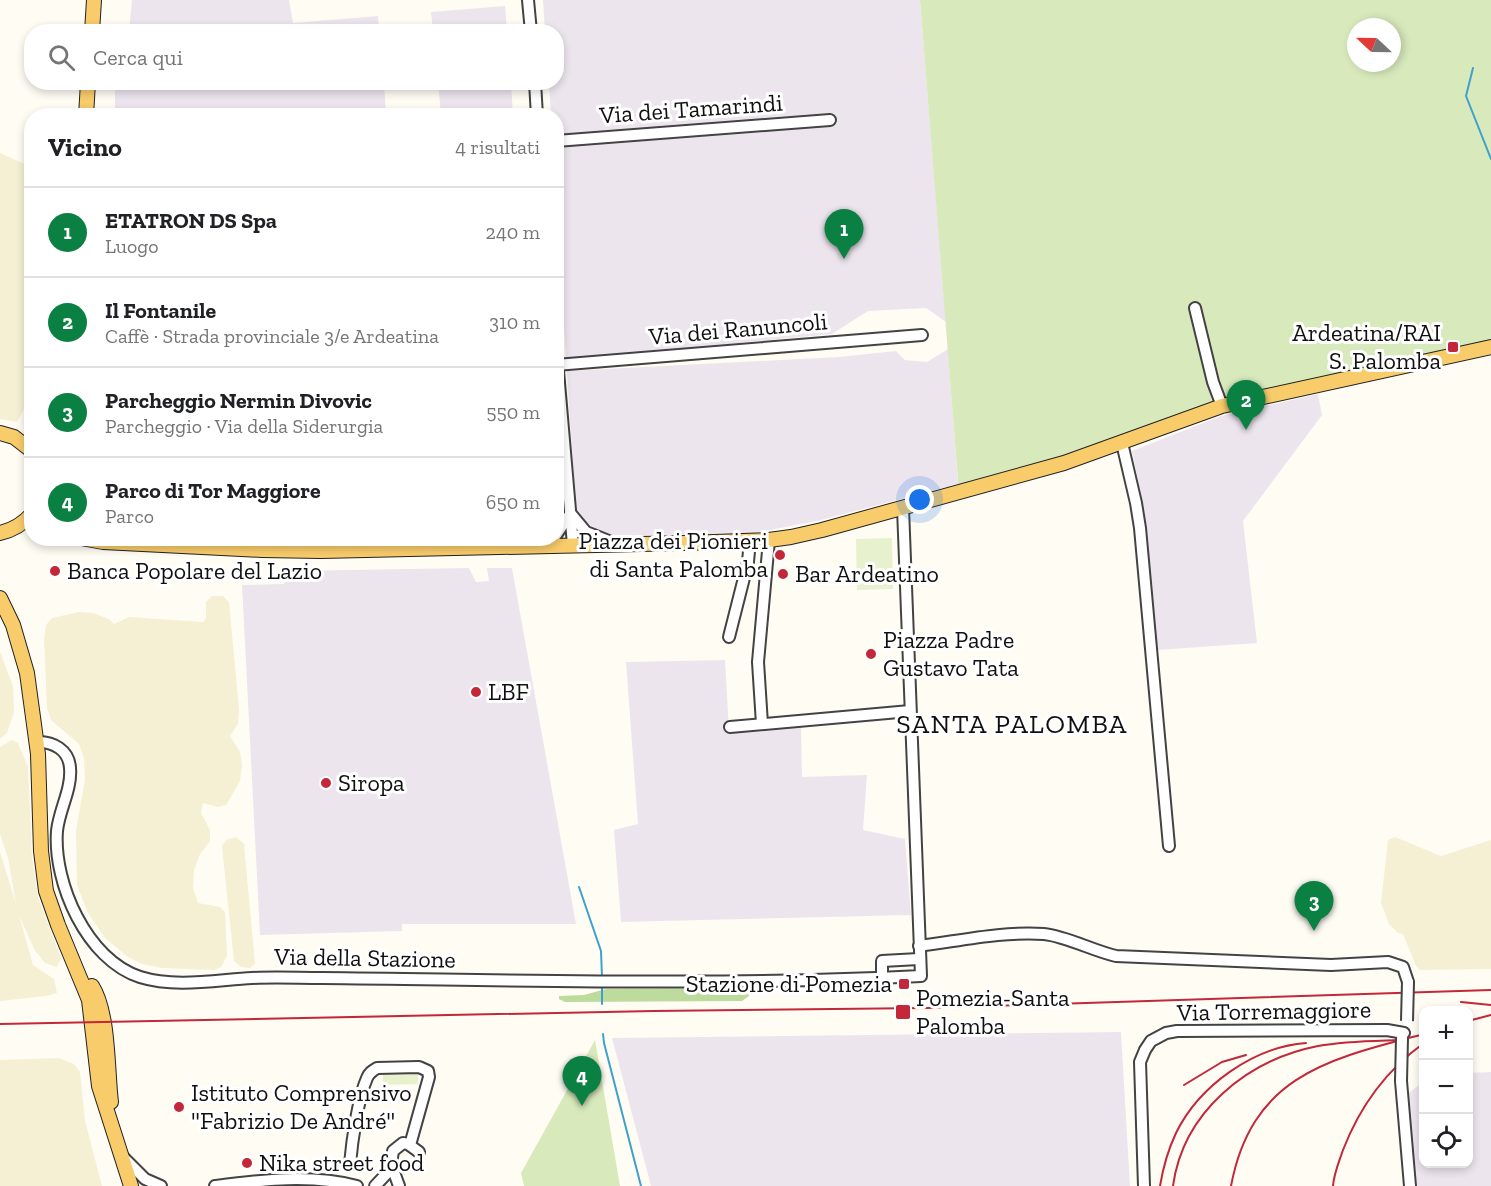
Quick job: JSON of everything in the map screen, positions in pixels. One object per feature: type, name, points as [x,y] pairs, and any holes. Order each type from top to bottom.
[{"type":"main road","points":[[93,24],[97,0]]},
{"type":"main road","points":[[86,108],[88,90]]},
{"type":"main road","points":[[564,544],[769,540],[822,530],[1064,463],[1222,406],[1491,347]]},
{"type":"main road","points":[[0,433],[14,437],[24,445]]},
{"type":"main road","points":[[14,437],[24,434]]},
{"type":"main road","points":[[0,533],[10,531],[24,523]]},
{"type":"main road","points":[[197,546],[321,551],[447,546]]},
{"type":"main road","points":[[0,598],[27,673],[40,786],[41,851],[45,884],[55,918],[75,962],[94,990],[102,1008],[113,1124],[130,1180]]},
{"type":"street","points":[[528,0],[530,24]]},
{"type":"street","points":[[535,90],[537,108]]},
{"type":"street","name":"Via dei Tamarindi","points":[[564,140],[830,120]]},
{"type":"street","points":[[1195,308],[1213,382],[1222,406]]},
{"type":"street","name":"Via dei Ranuncoli","points":[[564,364],[922,335]]},
{"type":"street","points":[[1122,443],[1140,528],[1169,846]]},
{"type":"street","points":[[564,445],[573,545]]},
{"type":"street","points":[[882,978],[882,961],[920,959],[903,508]]},
{"type":"street","points":[[564,523],[570,514]]},
{"type":"street","points":[[570,514],[586,532],[619,544]]},
{"type":"street","points":[[729,637],[748,562],[750,540]]},
{"type":"street","points":[[762,724],[758,662],[769,540]]},
{"type":"street","points":[[730,727],[910,711]]},
{"type":"street","name":"Via della Stazione","points":[[36,742],[49,742],[56,745],[65,753],[70,765],[69,784],[60,816],[57,843],[61,872],[81,924],[100,951],[116,965],[135,975],[153,980],[183,982],[271,977],[701,982],[882,978],[921,976],[920,959]]},
{"type":"street","points":[[919,946],[990,936],[1044,934],[1116,956],[1331,965],[1388,962],[1403,967],[1408,982],[1401,1081],[1410,1186]]},
{"type":"street","name":"Via Torremaggiore","points":[[1144,1186],[1139,1067],[1147,1047],[1160,1036],[1177,1031],[1388,1030],[1403,1035]]},
{"type":"street","points":[[350,1164],[365,1081],[371,1072],[377,1068],[419,1067],[428,1071],[429,1077],[415,1148],[403,1143],[394,1149],[391,1157],[392,1168],[399,1186]]},
{"type":"street","points":[[122,1155],[141,1176],[161,1186]]},
{"type":"street","points":[[375,1186],[392,1168]]},
{"type":"street","points":[[215,1186],[279,1179],[306,1182],[327,1180],[357,1186]]},
{"type":"street","points":[[130,1180],[140,1186]]},
{"type":"shaded area","points":[[132,0],[289,0],[293,23],[378,16],[379,24],[130,24]]},
{"type":"shaded area","points":[[543,0],[920,0],[946,322],[926,308],[868,311],[832,334],[566,359],[564,108],[551,108],[549,90],[564,90],[564,24],[545,24]]},
{"type":"shaded area","points":[[505,6],[506,24],[432,24],[431,12]]},
{"type":"shaded area","points":[[115,90],[384,90],[386,108],[115,108]]},
{"type":"shaded area","points":[[439,90],[511,90],[513,108],[440,108]]},
{"type":"shaded area","points":[[0,153],[24,164],[24,409],[17,422],[0,419]]},
{"type":"shaded area","points":[[948,349],[958,484],[817,521],[754,533],[615,536],[598,530],[584,521],[576,510],[567,371],[839,357],[896,351],[905,360],[927,362]]},
{"type":"shaded area","points":[[1318,394],[1322,415],[1243,521],[1257,643],[1157,650],[1142,500],[1132,451],[1221,416]]},
{"type":"shaded area","points":[[469,568],[476,582],[489,581],[487,568],[512,568],[576,924],[402,924],[402,931],[260,935],[242,585],[284,584],[288,571]]},
{"type":"shaded area","points":[[212,596],[223,596],[229,602],[239,709],[238,724],[230,736],[240,752],[242,765],[240,781],[226,805],[218,807],[203,803],[201,813],[210,830],[210,841],[200,854],[194,870],[193,888],[198,903],[220,907],[225,912],[227,956],[221,967],[214,970],[162,968],[142,964],[128,957],[105,938],[88,913],[77,885],[76,830],[85,780],[84,758],[79,744],[51,720],[47,708],[44,639],[46,625],[52,618],[79,612],[93,613],[109,619],[114,624],[129,617],[203,622],[206,618],[206,602]]},
{"type":"shaded area","points":[[0,652],[13,686],[14,712],[7,733],[0,739]]},
{"type":"shaded area","points":[[725,660],[729,730],[801,725],[802,777],[867,775],[863,830],[905,839],[911,915],[621,922],[614,830],[638,824],[626,662]]},
{"type":"shaded area","points":[[12,740],[18,743],[28,767],[32,856],[38,897],[61,959],[57,967],[45,963],[34,949],[19,915],[33,965],[54,979],[57,993],[0,1001],[0,852],[16,904],[8,858],[0,834],[0,747]]},
{"type":"shaded area","points":[[236,837],[244,844],[255,964],[250,968],[241,967],[234,961],[222,846],[226,840]]},
{"type":"shaded area","points":[[1395,837],[1441,856],[1491,840],[1491,969],[1420,970],[1416,966],[1403,934],[1398,933],[1389,924],[1381,903],[1388,840]]},
{"type":"shaded area","points":[[1121,1032],[1130,1186],[651,1186],[612,1038]]},
{"type":"shaded area","points":[[59,1058],[74,1064],[80,1072],[85,1121],[102,1186],[0,1186],[0,1060]]},
{"type":"shaded area","points":[[1491,1072],[1491,1186],[1412,1186],[1406,1095],[1419,1085],[1419,1168],[1473,1168],[1473,1073]]},
{"type":"green space","points":[[920,0],[1491,0],[1491,347],[1318,384],[959,493]]},
{"type":"green space","points":[[892,538],[893,589],[857,590],[856,539]]},
{"type":"green space","points":[[745,988],[750,992],[749,996],[742,1001],[565,1002],[559,999],[559,996],[584,995],[606,989]]},
{"type":"green space","points":[[595,1040],[620,1186],[524,1186],[521,1173]]},
{"type":"green space","points":[[383,1070],[418,1070],[418,1084],[383,1085]]},
{"type":"waterway","points":[[1473,68],[1466,96],[1491,159]]},
{"type":"waterway","points":[[579,887],[601,951],[602,977]]},
{"type":"waterway","points":[[602,985],[602,1004]]},
{"type":"waterway","points":[[603,1034],[641,1186]]},
{"type":"railway","points":[[0,1024],[927,1008],[1491,990]]},
{"type":"railway","points":[[1461,1002],[1491,1005]]},
{"type":"railway","points":[[1473,1020],[1491,1015]]},
{"type":"railway","points":[[1231,1186],[1241,1149],[1257,1119],[1276,1096],[1300,1078],[1327,1064],[1419,1035]]},
{"type":"railway","points":[[1173,1186],[1179,1159],[1190,1135],[1223,1093],[1244,1077],[1267,1063],[1318,1046],[1348,1042],[1400,1040]]},
{"type":"railway","points":[[1160,1186],[1166,1159],[1176,1133],[1186,1116],[1213,1085],[1230,1072],[1267,1052],[1306,1043]]},
{"type":"railway","points":[[1333,1186],[1343,1150],[1366,1104],[1397,1065],[1419,1047]]},
{"type":"railway","points":[[1184,1085],[1222,1062],[1246,1055]]},
{"type":"place","name":"ETATRON DS Spa","points":[[844,259]]},
{"type":"place","name":"Ardeatina/RAI S. Palomba","points":[[1453,347]]},
{"type":"place","name":"Il Fontanile","points":[[1246,430]]},
{"type":"place","name":"Piazza dei Pionieri di Santa Palomba","points":[[780,555]]},
{"type":"place","name":"Banca Popolare del Lazio","points":[[55,571]]},
{"type":"place","name":"Bar Ardeatino","points":[[783,574]]},
{"type":"place","name":"Piazza Padre Gustavo Tata","points":[[871,654]]},
{"type":"place","name":"LBF","points":[[476,692]]},
{"type":"place","name":"Siropa","points":[[326,783]]},
{"type":"place","name":"Parcheggio Nermin Divovic","points":[[1314,931]]},
{"type":"place","name":"Stazione di Pomezia","points":[[904,984]]},
{"type":"place","name":"Pomezia-Santa Palomba","points":[[903,1012]]},
{"type":"place","name":"Parco di Tor Maggiore","points":[[582,1106]]},
{"type":"place","name":"Istituto Comprensivo \"Fabrizio De André\"","points":[[179,1107]]},
{"type":"place","name":"Nika street food","points":[[247,1163]]},
{"type":"district","name":"SANTA PALOMBA","points":[[1012,724]]}]
